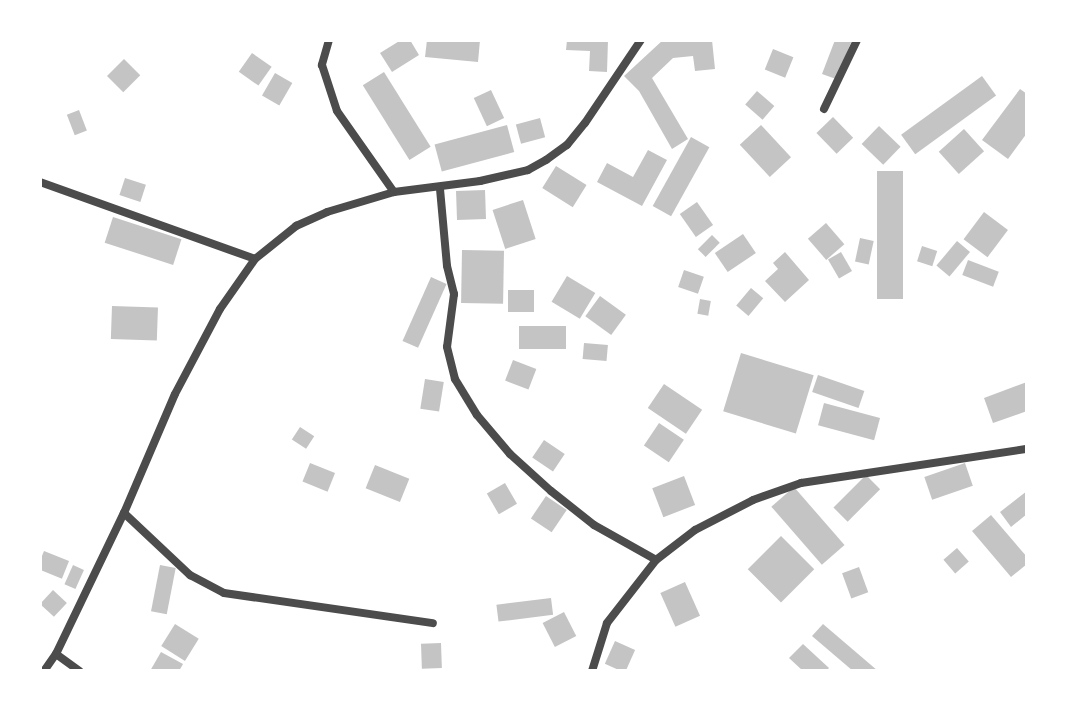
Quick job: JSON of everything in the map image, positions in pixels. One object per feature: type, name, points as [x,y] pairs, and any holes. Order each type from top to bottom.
[{"type":"street","points":[[329,40],[322,65],[337,111],[394,192]]},
{"type":"street","points":[[44,671],[56,654],[124,513],[199,347],[255,259],[296,226],[327,212],[394,192],[440,189],[528,170],[546,160],[567,145],[585,123],[641,40]]},
{"type":"street","points":[[824,109],[857,40]]},
{"type":"street","points":[[40,182],[255,259]]},
{"type":"street","points":[[440,189],[447,266],[454,294],[447,347],[455,379],[485,425],[551,491],[594,525],[656,560]]},
{"type":"street","points":[[592,671],[607,623],[656,560],[695,530],[753,500],[801,483],[1027,449]]},
{"type":"street","points":[[124,513],[190,575],[224,593],[433,623]]},
{"type":"street","points":[[56,654],[79,671]]},
{"type":"building","points":[[401,40],[410,40],[419,55],[392,72],[380,53]]},
{"type":"building","points":[[427,40],[480,40],[478,62],[425,57]]},
{"type":"building","points":[[567,40],[608,40],[607,72],[589,71],[590,51],[566,50]]},
{"type":"building","points":[[663,40],[712,40],[715,69],[695,71],[693,56],[673,58],[652,78],[688,139],[672,149],[639,91],[624,76]]},
{"type":"building","points":[[835,40],[852,40],[836,79],[822,74]]},
{"type":"building","points":[[773,49],[793,57],[785,78],[765,69]]},
{"type":"building","points":[[252,53],[272,67],[258,86],[239,72]]},
{"type":"building","points":[[124,59],[140,75],[123,92],[107,76]]},
{"type":"building","points":[[384,72],[431,147],[409,160],[363,85]]},
{"type":"building","points":[[275,73],[292,83],[279,106],[262,96]]},
{"type":"building","points":[[982,76],[996,95],[915,154],[901,135]]},
{"type":"building","points":[[1020,89],[1027,94],[1027,133],[1008,159],[982,140]]},
{"type":"building","points":[[491,90],[504,118],[487,126],[474,98]]},
{"type":"building","points":[[757,91],[774,106],[763,120],[745,105]]},
{"type":"building","points":[[79,110],[87,131],[75,135],[67,115]]},
{"type":"building","points":[[833,117],[853,138],[837,154],[816,133]]},
{"type":"building","points":[[540,118],[545,137],[521,144],[516,124]]},
{"type":"building","points":[[507,125],[514,152],[442,171],[435,144]]},
{"type":"building","points":[[761,125],[791,157],[770,177],[740,145]]},
{"type":"building","points":[[879,126],[901,147],[883,165],[862,144]]},
{"type":"building","points":[[964,129],[984,151],[959,174],[939,152]]},
{"type":"building","points":[[691,137],[709,147],[671,216],[653,206]]},
{"type":"building","points":[[648,150],[667,160],[642,206],[597,182],[607,163],[633,177]]},
{"type":"building","points":[[556,166],[587,185],[573,207],[542,188]]},
{"type":"building","points":[[877,171],[903,171],[903,299],[877,299]]},
{"type":"building","points":[[125,178],[146,185],[140,202],[119,195]]},
{"type":"building","points":[[485,190],[486,219],[457,220],[456,191]]},
{"type":"building","points":[[523,200],[536,239],[505,249],[493,210]]},
{"type":"building","points":[[697,202],[713,225],[696,237],[680,214]]},
{"type":"building","points":[[984,212],[1008,230],[987,257],[964,239]]},
{"type":"building","points":[[113,217],[181,239],[173,265],[105,243]]},
{"type":"building","points":[[826,223],[844,244],[826,260],[808,239]]},
{"type":"building","points":[[743,234],[756,253],[728,272],[715,253]]},
{"type":"building","points":[[712,235],[720,243],[706,257],[698,249]]},
{"type":"building","points":[[860,238],[874,241],[869,264],[855,261]]},
{"type":"building","points":[[957,241],[970,252],[949,276],[936,266]]},
{"type":"building","points":[[922,246],[937,251],[932,266],[917,261]]},
{"type":"building","points":[[462,250],[504,251],[503,304],[461,303]]},
{"type":"building","points":[[785,252],[809,280],[785,302],[765,281],[778,269],[773,263]]},
{"type":"building","points":[[841,252],[852,271],[839,279],[828,260]]},
{"type":"building","points":[[968,260],[999,272],[993,287],[962,275]]},
{"type":"building","points":[[684,270],[704,277],[698,294],[678,287]]},
{"type":"building","points":[[567,276],[595,293],[580,319],[552,302]]},
{"type":"building","points":[[431,277],[447,284],[418,348],[403,341]]},
{"type":"building","points":[[751,288],[763,298],[748,316],[736,306]]},
{"type":"building","points":[[508,290],[534,290],[534,312],[508,312]]},
{"type":"building","points":[[600,296],[626,315],[611,335],[585,316]]},
{"type":"building","points":[[700,299],[711,301],[708,316],[697,314]]},
{"type":"building","points":[[112,306],[158,308],[157,341],[111,339]]},
{"type":"building","points":[[519,326],[566,326],[566,349],[519,349]]},
{"type":"building","points":[[584,343],[608,345],[607,361],[583,359]]},
{"type":"building","points":[[741,353],[814,375],[796,434],[723,411]]},
{"type":"building","points":[[513,360],[536,369],[528,389],[505,381]]},
{"type":"building","points":[[818,375],[864,391],[858,408],[812,392]]},
{"type":"building","points":[[425,379],[444,382],[439,412],[420,409]]},
{"type":"building","points":[[1027,382],[1027,411],[993,423],[984,398]]},
{"type":"building","points":[[664,384],[702,410],[686,434],[648,408]]},
{"type":"building","points":[[824,403],[880,418],[874,440],[818,425]]},
{"type":"building","points":[[659,423],[684,440],[669,462],[644,445]]},
{"type":"building","points":[[300,427],[314,436],[306,449],[292,440]]},
{"type":"building","points":[[544,440],[565,454],[553,471],[532,457]]},
{"type":"building","points":[[310,463],[335,473],[328,492],[303,482]]},
{"type":"building","points":[[965,463],[973,486],[932,500],[924,477]]},
{"type":"building","points":[[375,465],[409,479],[400,502],[366,488]]},
{"type":"building","points":[[866,475],[880,489],[848,522],[833,508]]},
{"type":"building","points":[[684,476],[695,505],[663,517],[652,488]]},
{"type":"building","points":[[505,483],[517,504],[499,514],[487,494]]},
{"type":"building","points":[[794,487],[845,545],[822,565],[771,507]]},
{"type":"building","points":[[1027,491],[1027,514],[1011,527],[1000,512]]},
{"type":"building","points":[[546,496],[567,510],[552,532],[531,518]]},
{"type":"building","points":[[991,515],[1027,557],[1027,564],[1011,577],[972,531]]},
{"type":"building","points":[[781,536],[814,569],[781,602],[748,569]]},
{"type":"building","points":[[957,548],[969,562],[955,573],[943,560]]},
{"type":"building","points":[[44,551],[69,561],[62,579],[40,570]]},
{"type":"building","points":[[73,565],[84,570],[75,589],[64,584]]},
{"type":"building","points":[[160,565],[176,568],[167,614],[151,611]]},
{"type":"building","points":[[859,567],[868,592],[851,599],[842,573]]},
{"type":"building","points":[[685,582],[700,616],[675,627],[660,593]]},
{"type":"building","points":[[53,590],[67,603],[54,617],[40,604]]},
{"type":"building","points":[[551,598],[553,615],[498,622],[496,605]]},
{"type":"building","points":[[564,612],[576,636],[555,647],[543,623]]},
{"type":"building","points":[[175,624],[199,639],[185,661],[161,646]]},
{"type":"building","points":[[823,624],[878,671],[853,671],[812,636]]},
{"type":"building","points":[[615,641],[635,650],[626,671],[605,664]]},
{"type":"building","points":[[441,643],[442,668],[422,669],[421,644]]},
{"type":"building","points":[[803,644],[829,668],[826,671],[803,671],[789,658]]},
{"type":"building","points":[[161,652],[183,664],[179,671],[150,671]]}]
